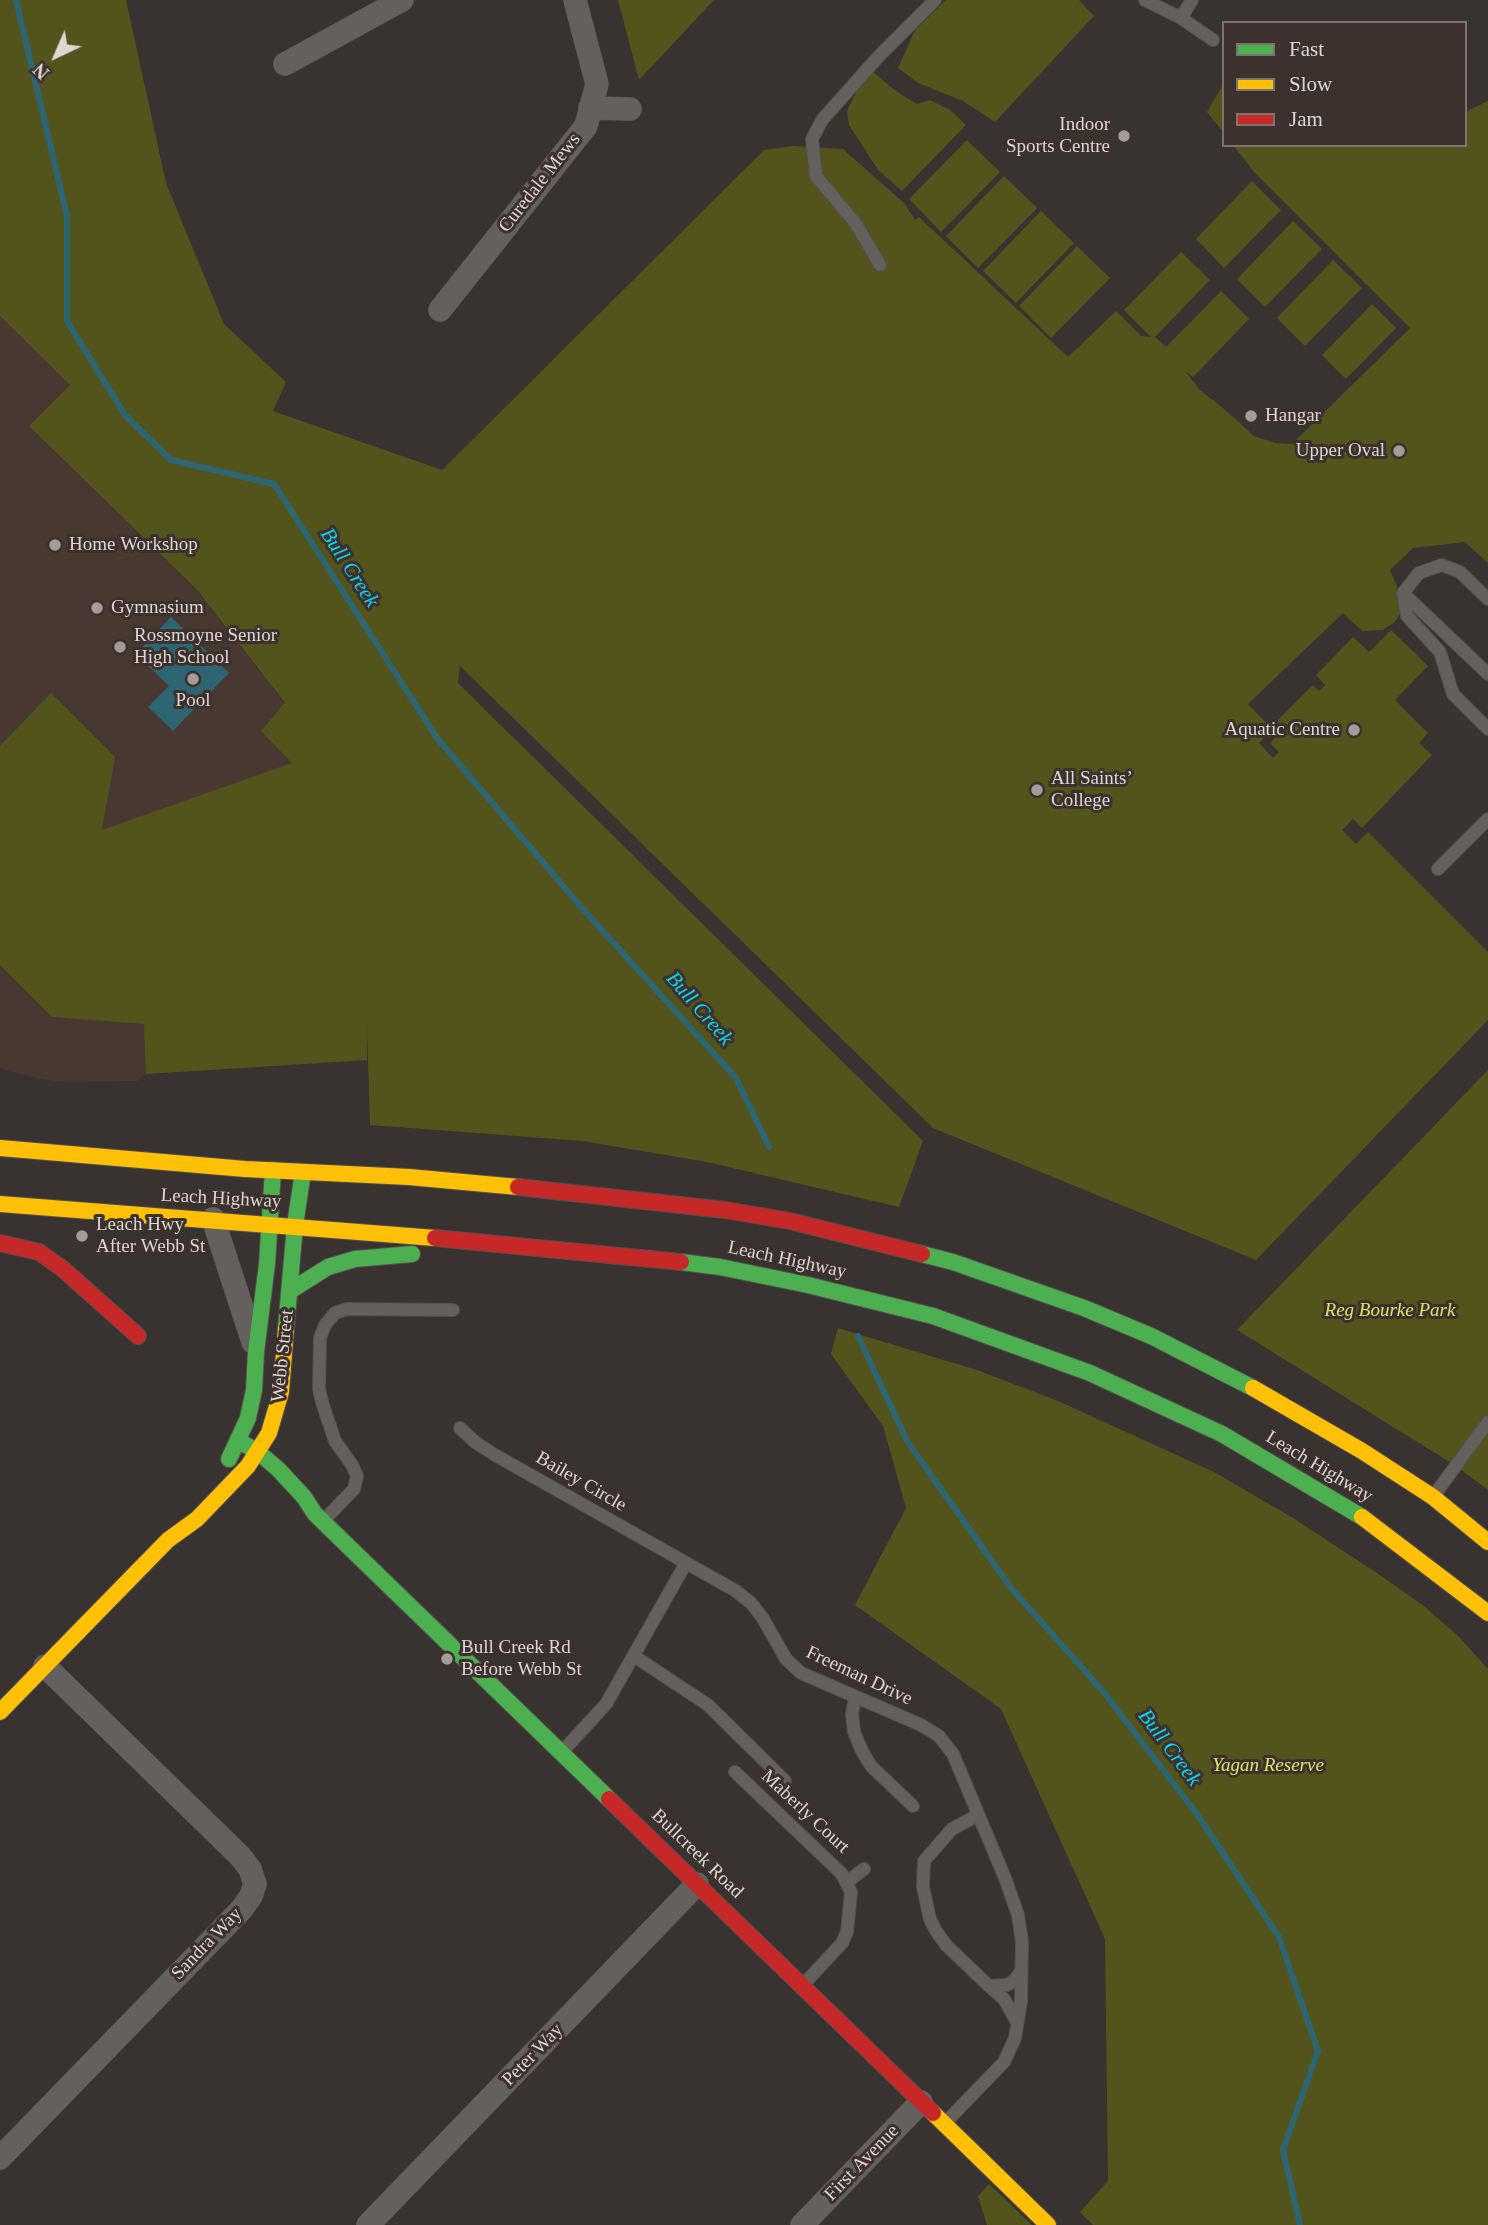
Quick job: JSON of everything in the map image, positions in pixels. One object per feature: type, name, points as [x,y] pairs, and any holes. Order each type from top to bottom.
[{"type":"main road","name":"Leach Highway","points":[[0,1147],[587,1193],[790,1221],[953,1262],[1084,1308],[1151,1336],[1255,1389],[1362,1451],[1433,1497],[1488,1542]]},
{"type":"main road","name":"Webb Street","points":[[168,1540],[187,1508],[231,1456],[248,1418],[254,1390],[267,1264],[273,1170]]},
{"type":"main road","name":"Webb Street","points":[[0,1712],[168,1540],[197,1519],[253,1459],[277,1414],[281,1392],[295,1225],[303,1172]]},
{"type":"main road","name":"Leach Highway","points":[[0,1204],[295,1225],[575,1250],[720,1267],[933,1316],[1090,1373],[1222,1434],[1365,1519],[1488,1613]]},
{"type":"main road","points":[[0,1243],[39,1252],[63,1269],[138,1336]]},
{"type":"main road","points":[[290,1291],[328,1267],[355,1259],[575,1250]]},
{"type":"main road","name":"Bullcreek Road","points":[[239,1441],[253,1459],[304,1497],[319,1517],[1048,2225]]},
{"type":"main road","name":"Bullcreek Road","points":[[231,1456],[253,1459]]},
{"type":"street","points":[[285,64],[402,0]]},
{"type":"street","name":"Curedale Mews","points":[[440,310],[586,126],[597,84],[575,0]]},
{"type":"street","points":[[590,108],[631,109]]},
{"type":"street","name":"Webb Street","points":[[213,1219],[256,1352]]},
{"type":"street","name":"Sandra Way","points":[[0,2158],[241,1910],[251,1896],[255,1884],[250,1869],[240,1856],[45,1666]]},
{"type":"street","name":"Peter Way","points":[[368,2225],[697,1884]]},
{"type":"street","name":"First Avenue","points":[[802,2225],[921,2102]]},
{"type":"lane","points":[[880,265],[856,224],[816,176],[812,139],[822,120],[879,56],[935,0]]},
{"type":"lane","points":[[1146,0],[1181,18],[1213,40]]},
{"type":"lane","points":[[1181,18],[1192,0]]},
{"type":"lane","points":[[1488,599],[1460,572],[1441,565],[1419,573],[1403,593],[1407,616],[1440,652],[1452,694],[1488,729]]},
{"type":"lane","points":[[1403,593],[1488,674]]},
{"type":"lane","points":[[1438,869],[1488,819]]},
{"type":"lane","points":[[319,1517],[354,1489],[357,1476],[335,1441],[319,1389],[320,1338],[325,1325],[335,1313],[347,1309],[453,1310]]},
{"type":"lane","points":[[1433,1497],[1488,1422]]},
{"type":"lane","name":"Bailey Circle","points":[[460,1428],[495,1455],[686,1563]]},
{"type":"lane","points":[[562,1752],[606,1704],[686,1563]]},
{"type":"lane","name":"Freeman Drive","points":[[686,1563],[736,1591],[751,1603],[792,1667],[855,1698],[922,1725],[939,1736],[953,1754],[1018,1915],[1022,1942],[1021,2000],[1015,2038],[1004,2062],[944,2124]]},
{"type":"lane","points":[[634,1656],[708,1705],[785,1781]]},
{"type":"lane","points":[[855,1698],[852,1714],[854,1732],[862,1752],[871,1766],[913,1806]]},
{"type":"lane","name":"Maberly Court","points":[[734,1772],[822,1857],[833,1864],[847,1882],[851,1901],[847,1932],[838,1949],[802,1986]]},
{"type":"lane","points":[[978,1815],[952,1829],[927,1857],[922,1867],[923,1887],[930,1919],[936,1931],[946,1945],[1004,1999],[1017,2022]]},
{"type":"lane","name":"Maberly Court","points":[[847,1882],[864,1869]]},
{"type":"lane","points":[[989,1986],[1007,1985],[1015,1980],[1021,1970]]},
{"type":"shaded area","name":"Rossmoyne Senior High School","points":[[0,316],[70,385],[29,426],[196,590],[285,704],[367,1060],[146,1074],[137,1081],[63,1082],[39,1079],[0,1068]]},
{"type":"green space","name":"All Saints’ College","points":[[0,0],[126,0],[166,183],[224,324],[286,382],[273,411],[442,470],[764,150],[793,146],[843,149],[904,203],[915,220],[919,217],[1068,357],[1116,311],[1141,336],[1151,337],[1124,310],[1181,252],[1210,280],[1155,337],[1166,347],[1221,291],[1249,319],[1193,377],[1185,371],[1200,390],[1254,436],[1275,443],[1292,444],[1410,328],[1255,173],[1235,147],[1467,147],[1467,111],[1488,101],[1488,563],[1465,542],[1413,548],[1390,570],[1405,605],[1395,622],[1383,630],[1362,631],[1343,613],[1248,704],[1272,729],[1259,743],[1273,758],[1279,752],[1270,743],[1284,728],[1277,721],[1313,685],[1319,691],[1325,685],[1316,675],[1353,637],[1369,652],[1391,630],[1428,666],[1395,700],[1428,733],[1419,743],[1432,755],[1362,828],[1353,819],[1342,830],[1356,844],[1368,832],[1488,952],[1488,1020],[1256,1260],[933,1128],[460,666],[458,683],[923,1141],[899,1207],[707,1162],[583,1141],[370,1125],[367,1026],[367,1060],[146,1074],[144,1024],[52,1017],[0,965],[0,746],[51,693],[115,757],[102,830],[292,763],[261,731],[285,703],[197,590],[29,426],[70,385],[0,316]]},
{"type":"green space","points":[[618,0],[714,0],[639,80]]},
{"type":"green space","points":[[946,0],[1079,0],[1094,16],[995,122],[963,101],[918,83],[898,68],[915,30]]},
{"type":"green space","points":[[873,72],[917,104],[930,100],[950,110],[966,125],[902,191],[878,170],[849,125],[847,111],[862,80]]},
{"type":"green space","points":[[1222,86],[1222,131],[1207,112]]},
{"type":"green space","points":[[967,140],[1000,172],[941,232],[909,199]]},
{"type":"green space","points":[[1004,176],[1037,208],[978,268],[946,236]]},
{"type":"green space","points":[[1252,181],[1281,210],[1224,268],[1196,239]]},
{"type":"green space","points":[[1041,211],[1074,243],[1016,303],[983,271]]},
{"type":"green space","points":[[1293,221],[1322,249],[1265,307],[1237,279]]},
{"type":"green space","points":[[1077,246],[1110,278],[1051,338],[1019,306]]},
{"type":"green space","points":[[1333,260],[1362,288],[1305,346],[1277,318]]},
{"type":"green space","points":[[1372,304],[1396,328],[1346,379],[1322,355]]},
{"type":"green space","name":"Reg Bourke Park","points":[[1488,1070],[1488,1490],[1456,1466],[1237,1330]]},
{"type":"green space","name":"Yagan Reserve","points":[[838,1328],[977,1370],[1058,1401],[1214,1472],[1293,1518],[1425,1607],[1458,1636],[1488,1669],[1488,2225],[1093,2225],[1080,2212],[1108,2181],[1105,1939],[1001,1709],[855,1605],[906,1508],[883,1426],[831,1354]]},
{"type":"green space","points":[[989,2184],[1032,2225],[987,2225],[978,2196]]},
{"type":"water","name":"Pool","points":[[171,617],[229,673],[173,731],[148,707],[169,686],[136,654]]},
{"type":"waterway","name":"Bull Creek","points":[[16,0],[67,216],[67,321],[125,415],[171,460],[274,484],[437,738],[582,908],[736,1078],[769,1147]]},
{"type":"waterway","name":"Bull Creek","points":[[858,1336],[907,1441],[1011,1588],[1102,1690],[1197,1814],[1279,1937],[1318,2051],[1283,2150],[1300,2225]]},
{"type":"traffic: fast","points":[[229,1459],[248,1418],[254,1390],[267,1264],[273,1170]]},
{"type":"traffic: fast","points":[[286,1328],[295,1225],[303,1172]]},
{"type":"traffic: fast","points":[[290,1291],[328,1267],[355,1259],[412,1254]]},
{"type":"traffic: fast","points":[[922,1254],[953,1262],[1084,1308],[1151,1336],[1253,1388]]},
{"type":"traffic: fast","points":[[681,1262],[808,1285],[933,1316],[1090,1373],[1222,1434],[1362,1517]]},
{"type":"traffic: fast","points":[[239,1441],[258,1452],[278,1469],[304,1497],[315,1514],[609,1799]]},
{"type":"traffic: slow","points":[[0,1148],[245,1169],[409,1177],[518,1187]]},
{"type":"traffic: slow","points":[[0,1204],[435,1238]]},
{"type":"traffic: slow","points":[[0,1712],[168,1540],[197,1519],[248,1466],[269,1433],[281,1392],[286,1328]]},
{"type":"traffic: slow","points":[[1253,1388],[1362,1451],[1433,1497],[1488,1542]]},
{"type":"traffic: slow","points":[[1362,1517],[1488,1613]]},
{"type":"traffic: slow","points":[[933,2113],[1048,2225]]},
{"type":"traffic: jam","points":[[518,1187],[725,1210],[790,1221],[922,1254]]},
{"type":"traffic: jam","points":[[435,1238],[681,1262]]},
{"type":"traffic: jam","points":[[0,1243],[39,1252],[63,1269],[138,1336]]},
{"type":"traffic: jam","points":[[609,1799],[933,2113]]},
{"type":"place","name":"Indoor Sports Centre","points":[[1124,136]]},
{"type":"place","name":"Hangar","points":[[1251,416]]},
{"type":"place","name":"Upper Oval","points":[[1399,451]]},
{"type":"place","name":"Home Workshop","points":[[55,545]]},
{"type":"place","name":"Gymnasium","points":[[97,608]]},
{"type":"place","name":"Rossmoyne Senior High School","points":[[120,647]]},
{"type":"place","name":"Pool","points":[[193,679]]},
{"type":"place","name":"Aquatic Centre","points":[[1354,730]]},
{"type":"place","name":"All Saints’ College","points":[[1037,790]]},
{"type":"place","name":"Leach Hwy After Webb St","points":[[82,1236]]},
{"type":"place","name":"Bull Creek Rd Before Webb St","points":[[447,1659]]}]
